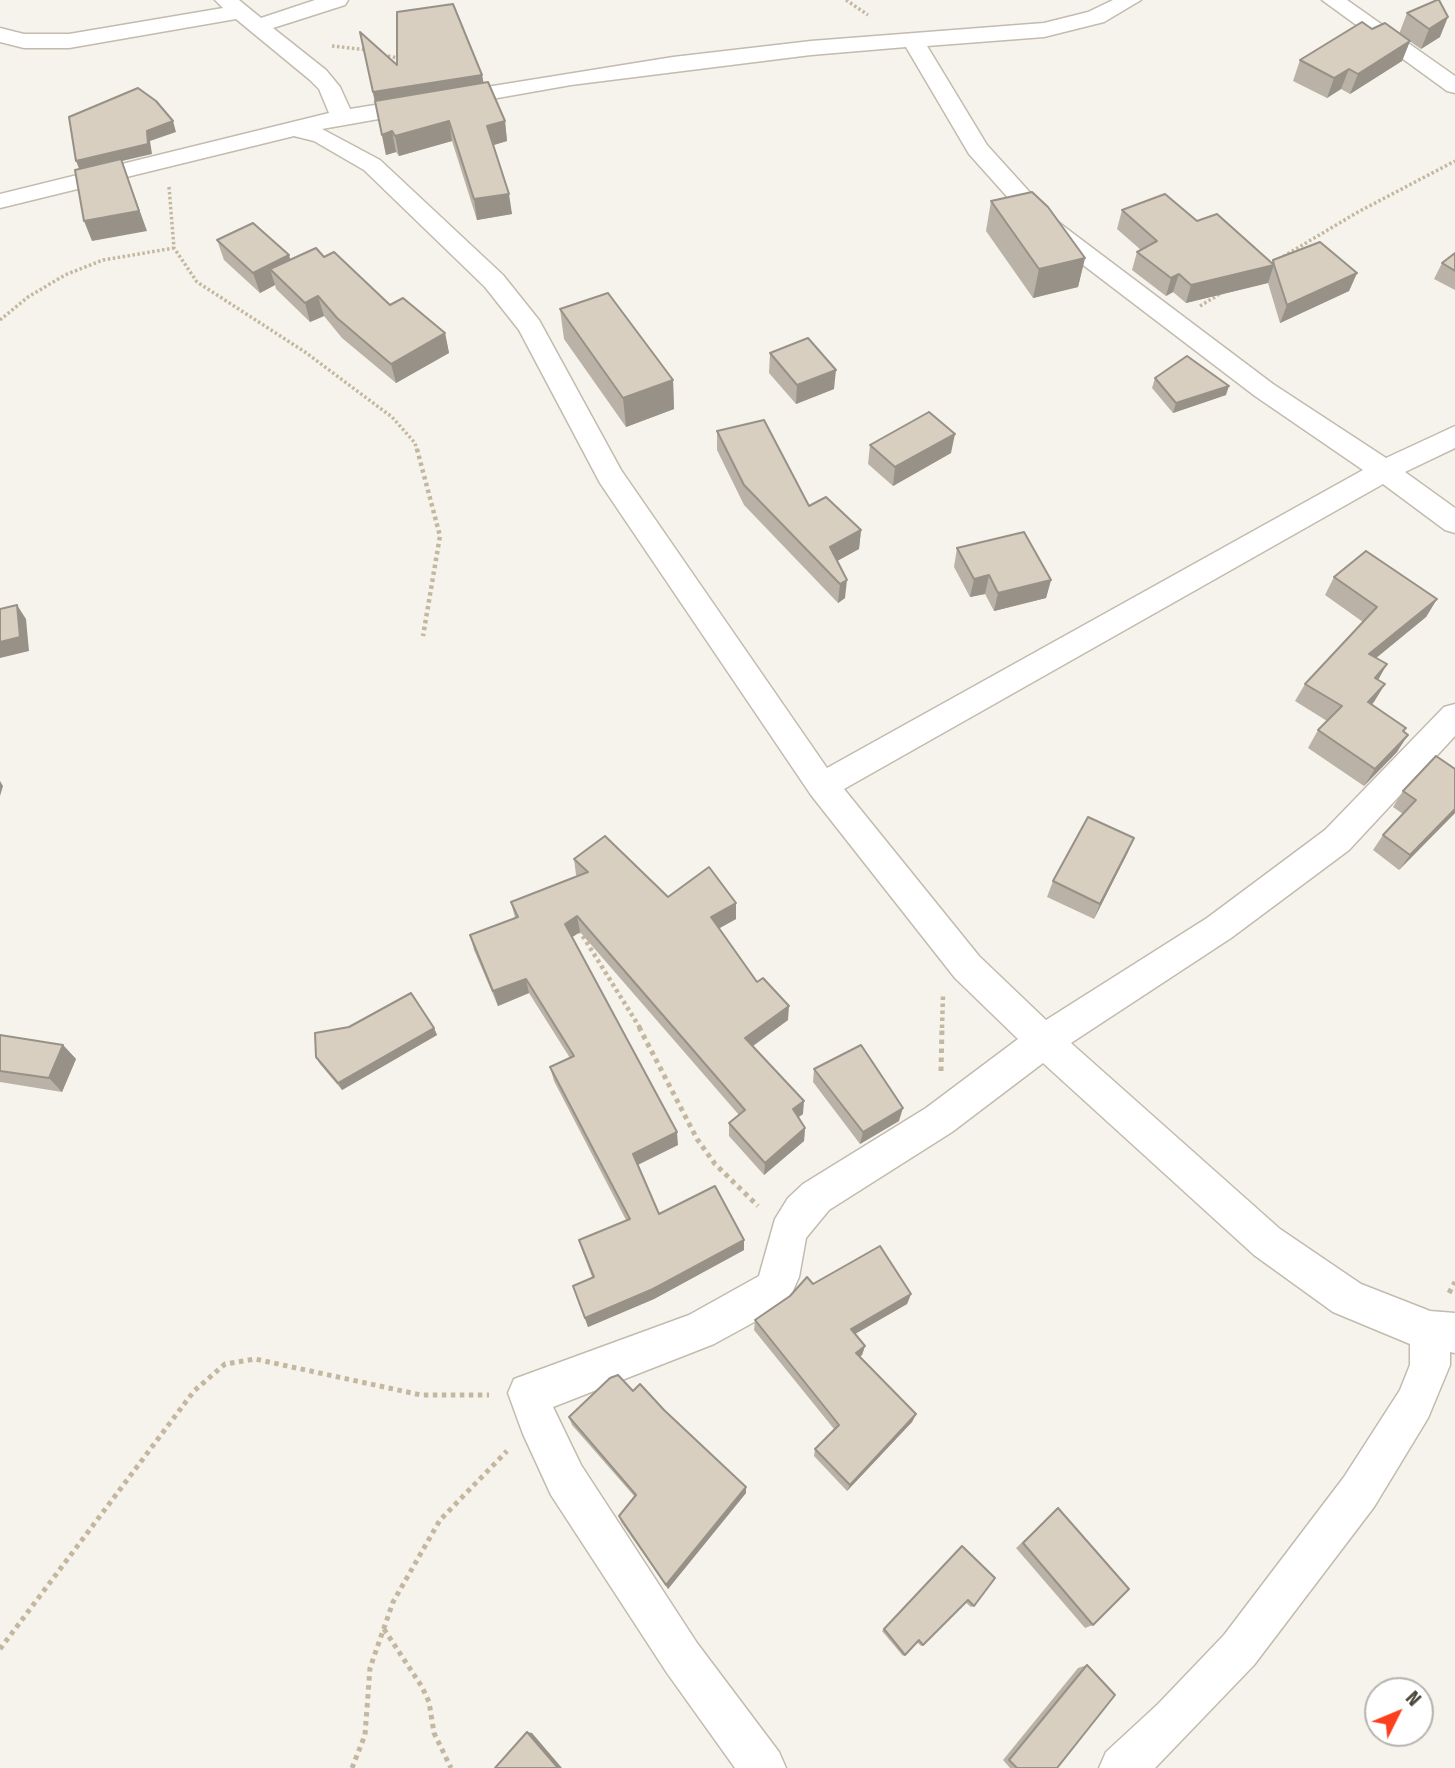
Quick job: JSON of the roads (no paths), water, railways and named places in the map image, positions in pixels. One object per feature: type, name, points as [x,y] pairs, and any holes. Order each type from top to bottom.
[{"type":"street","points":[[0,35],[24,40],[69,41],[243,12],[337,0]]},
{"type":"street","points":[[0,201],[342,117],[571,78],[811,48],[1044,30],[1096,17],[1130,0]]},
{"type":"street","points":[[1333,0],[1455,86]]},
{"type":"street","points":[[243,12],[329,87],[342,117]]},
{"type":"street","points":[[913,40],[977,149],[1045,224],[1264,390],[1384,471],[1455,523]]},
{"type":"street","points":[[292,128],[322,136],[372,165],[494,281],[530,326],[610,476],[690,589],[746,678],[822,786],[941,937],[1044,1041],[1266,1242],[1347,1298],[1388,1317],[1442,1332],[1414,1404],[1359,1492],[1239,1650],[1174,1720],[1122,1768]]},
{"type":"street","points":[[822,786],[1384,471],[1455,436]]},
{"type":"street","points":[[763,1768],[682,1658],[566,1480],[532,1407],[699,1330],[773,1290],[780,1277],[788,1232],[801,1211],[817,1198],[939,1121],[1044,1041],[1219,928],[1338,840],[1455,716]]}]
